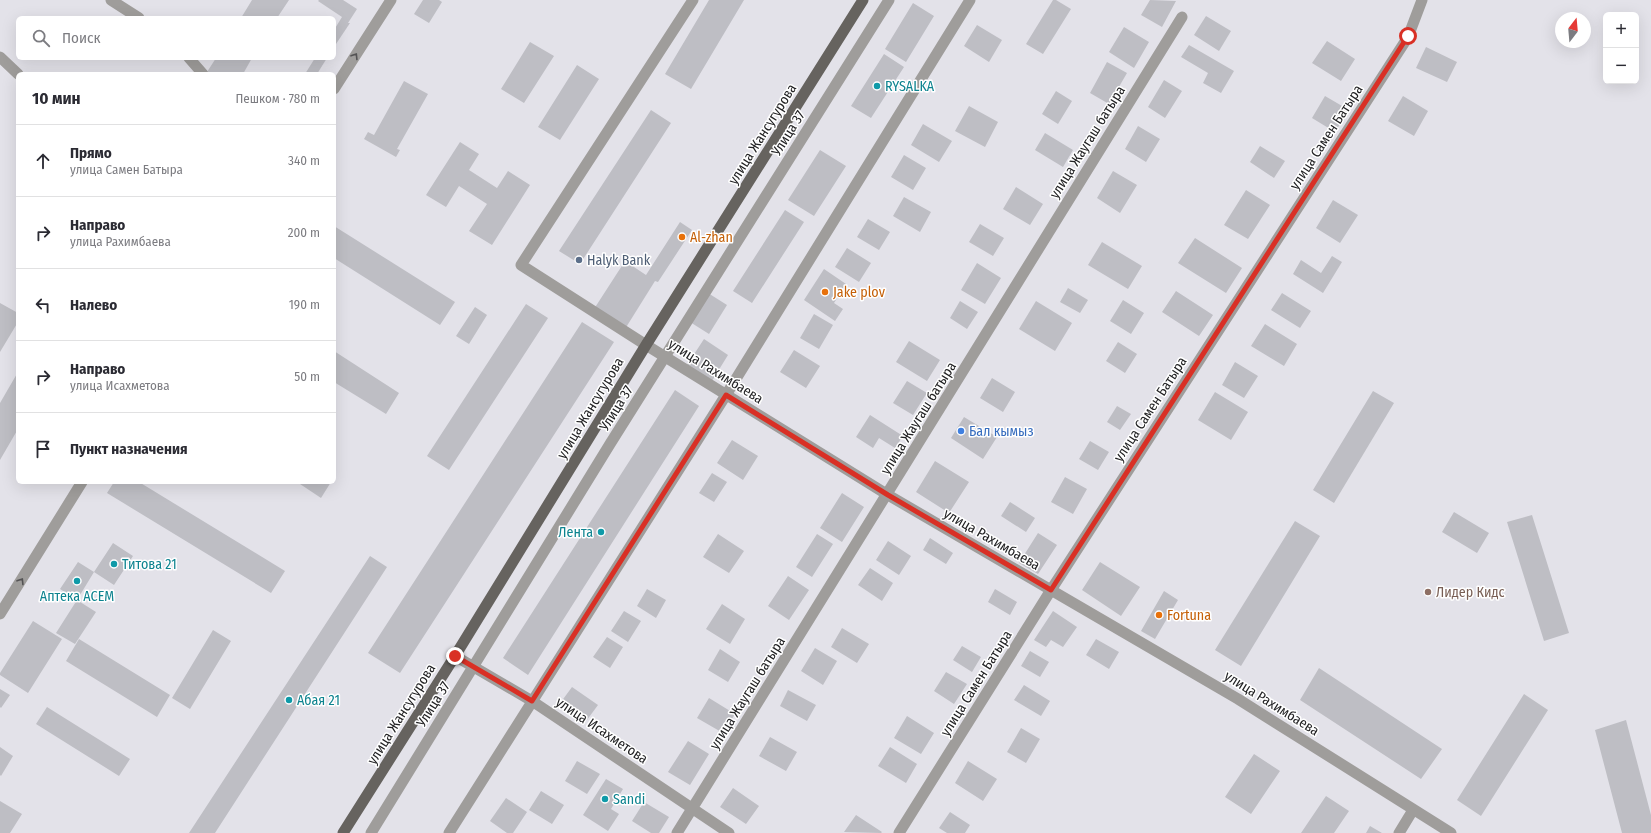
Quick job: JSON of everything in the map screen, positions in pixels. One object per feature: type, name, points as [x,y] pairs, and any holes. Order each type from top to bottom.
[{"type":"main road","name":"улица Жансугурова","points":[[343,833],[455,656],[646,345],[863,0]]},
{"type":"street","points":[[111,0],[136,16]]},
{"type":"street","points":[[336,86],[390,0]]},
{"type":"street","name":"улица Рахимбаева","points":[[693,0],[522,265],[646,345],[888,495],[1238,699],[1451,833]]},
{"type":"street","name":"Улица 37","points":[[371,833],[610,444],[889,0]]},
{"type":"street","points":[[448,833],[726,395],[970,0]]},
{"type":"street","name":"улица Самен Батыра","points":[[899,833],[1051,590],[1408,36],[1422,0]]},
{"type":"street","name":"улица Жаугаш батыра","points":[[677,833],[888,495],[1182,17]]},
{"type":"street","points":[[0,57],[16,72]]},
{"type":"street","points":[[192,60],[201,72]]},
{"type":"street","points":[[0,614],[81,484]]},
{"type":"street","name":"улица Исахметова","points":[[455,656],[532,701],[729,833]]},
{"type":"street","points":[[1399,833],[1413,810]]},
{"type":"building","points":[[252,0],[289,0],[278,16],[242,16]]},
{"type":"building","points":[[343,0],[357,9],[348,23],[350,23],[336,44],[336,27],[342,17],[318,1]]},
{"type":"building","points":[[423,0],[439,0],[442,2],[429,23],[414,14]]},
{"type":"building","points":[[709,0],[744,0],[691,89],[665,74]]},
{"type":"building","points":[[1053,0],[1056,0],[1071,9],[1043,54],[1026,44]]},
{"type":"building","points":[[1150,0],[1176,1],[1162,27],[1141,15]]},
{"type":"building","points":[[913,3],[934,16],[906,62],[885,49]]},
{"type":"building","points":[[1206,16],[1231,31],[1219,51],[1194,35]]},
{"type":"building","points":[[977,25],[1002,40],[989,62],[964,46]]},
{"type":"building","points":[[1124,27],[1149,42],[1134,68],[1109,52]]},
{"type":"building","points":[[1327,41],[1355,59],[1341,81],[1312,63]]},
{"type":"building","points":[[530,42],[554,56],[524,103],[501,89]]},
{"type":"building","points":[[1189,45],[1234,71],[1221,93],[1203,83],[1208,73],[1181,57]]},
{"type":"building","points":[[1426,47],[1457,62],[1447,82],[1416,68]]},
{"type":"building","name":"RYSALKA","points":[[884,54],[904,67],[871,118],[851,106]]},
{"type":"building","points":[[215,60],[251,60],[244,72],[207,72]]},
{"type":"building","points":[[314,60],[326,60],[318,72],[306,72]]},
{"type":"building","points":[[1107,62],[1127,73],[1109,104],[1090,93]]},
{"type":"building","points":[[577,65],[599,79],[560,140],[538,127]]},
{"type":"building","points":[[1164,80],[1182,91],[1165,118],[1148,107]]},
{"type":"building","points":[[404,81],[428,94],[397,149],[400,150],[396,157],[364,139],[368,132],[374,135]]},
{"type":"building","points":[[1056,91],[1072,101],[1058,124],[1042,114]]},
{"type":"building","points":[[1325,96],[1349,110],[1335,132],[1312,118]]},
{"type":"building","points":[[1403,96],[1428,111],[1414,136],[1388,121]]},
{"type":"building","points":[[969,106],[998,122],[985,147],[955,131]]},
{"type":"building","points":[[651,110],[671,123],[580,264],[559,251]]},
{"type":"building","points":[[923,124],[952,141],[939,162],[911,145]]},
{"type":"building","points":[[1138,126],[1160,139],[1146,162],[1125,149]]},
{"type":"building","points":[[1045,133],[1073,150],[1063,167],[1035,150]]},
{"type":"building","points":[[460,142],[479,154],[469,170],[497,188],[508,171],[530,185],[492,245],[469,231],[487,204],[459,186],[446,207],[426,195]]},
{"type":"building","points":[[1260,146],[1285,161],[1274,178],[1250,162]]},
{"type":"building","points":[[820,150],[846,166],[814,216],[788,200]]},
{"type":"building","points":[[904,155],[926,168],[913,190],[891,177]]},
{"type":"building","points":[[1113,171],[1137,185],[1120,213],[1097,198]]},
{"type":"building","points":[[1016,187],[1043,204],[1030,225],[1003,209]]},
{"type":"building","points":[[1246,190],[1270,205],[1248,239],[1224,225]]},
{"type":"building","points":[[904,197],[931,212],[920,232],[893,216]]},
{"type":"building","points":[[1333,200],[1358,215],[1340,243],[1316,228]]},
{"type":"building","points":[[785,210],[804,222],[752,303],[733,291]]},
{"type":"building","points":[[868,219],[890,232],[879,250],[857,237]]},
{"type":"building","points":[[680,222],[692,230],[658,282],[655,281],[625,329],[594,309],[625,261],[646,275]]},
{"type":"building","points":[[980,224],[1004,238],[993,256],[969,242]]},
{"type":"building","points":[[336,227],[455,302],[440,325],[336,259]]},
{"type":"building","points":[[1195,238],[1242,268],[1226,293],[1178,263]]},
{"type":"building","points":[[1102,242],[1142,266],[1128,289],[1088,265]]},
{"type":"building","points":[[847,248],[871,263],[859,282],[835,267]]},
{"type":"building","points":[[1332,256],[1342,262],[1323,293],[1293,274],[1301,260],[1321,273]]},
{"type":"building","points":[[977,263],[1001,278],[985,304],[961,290]]},
{"type":"building","name":"Jake plov","points":[[824,269],[846,284],[834,303],[843,309],[835,321],[804,300]]},
{"type":"building","points":[[1068,288],[1088,300],[1080,313],[1060,302]]},
{"type":"building","points":[[1176,291],[1213,315],[1199,336],[1162,312]]},
{"type":"building","points":[[708,293],[727,305],[709,334],[690,322]]},
{"type":"building","points":[[1282,293],[1311,311],[1300,328],[1271,310]]},
{"type":"building","points":[[1123,300],[1144,313],[1131,334],[1110,321]]},
{"type":"building","points":[[960,301],[978,312],[967,329],[950,318]]},
{"type":"building","points":[[1036,301],[1072,323],[1055,351],[1019,329]]},
{"type":"building","points":[[0,303],[16,312],[16,325],[0,352]]},
{"type":"building","points":[[526,304],[548,318],[449,470],[427,456]]},
{"type":"building","points":[[475,307],[487,315],[469,344],[456,336]]},
{"type":"building","points":[[814,314],[833,325],[819,349],[800,338]]},
{"type":"building","points":[[582,322],[614,342],[400,673],[368,653]]},
{"type":"building","points":[[1265,324],[1297,344],[1284,366],[1251,346]]},
{"type":"building","points":[[704,339],[728,355],[712,381],[687,365]]},
{"type":"building","points":[[909,341],[940,360],[927,381],[896,362]]},
{"type":"building","points":[[1118,342],[1137,354],[1125,373],[1106,361]]},
{"type":"building","points":[[794,350],[820,366],[806,388],[780,372]]},
{"type":"building","points":[[336,352],[399,393],[386,414],[336,383]]},
{"type":"building","points":[[1235,362],[1258,376],[1244,398],[1222,385]]},
{"type":"building","points":[[16,375],[16,432],[0,460],[0,403]]},
{"type":"building","points":[[992,378],[1015,392],[1003,412],[980,398]]},
{"type":"building","points":[[907,381],[927,393],[913,415],[893,403]]},
{"type":"building","name":"Лента","points":[[675,390],[699,406],[528,675],[503,658]]},
{"type":"building","points":[[1373,391],[1394,403],[1334,503],[1313,490]]},
{"type":"building","points":[[1215,392],[1248,412],[1231,440],[1198,420]]},
{"type":"building","points":[[1117,406],[1131,414],[1120,430],[1107,422]]},
{"type":"building","points":[[870,415],[903,436],[895,448],[879,438],[873,448],[856,437]]},
{"type":"building","points":[[964,417],[997,437],[983,459],[951,438]]},
{"type":"building","points":[[732,440],[758,456],[743,480],[717,463]]},
{"type":"building","points":[[1090,441],[1109,452],[1098,470],[1079,459]]},
{"type":"building","points":[[935,461],[969,482],[949,513],[916,492]]},
{"type":"building","points":[[712,473],[727,482],[714,502],[699,493]]},
{"type":"building","points":[[1065,477],[1087,489],[1073,514],[1051,502]]},
{"type":"building","points":[[113,484],[142,484],[285,571],[271,593],[107,493]]},
{"type":"building","points":[[300,484],[330,484],[321,498]]},
{"type":"building","points":[[842,493],[864,507],[842,542],[820,528]]},
{"type":"building","points":[[1010,502],[1035,518],[1026,532],[1001,516]]},
{"type":"building","points":[[1454,512],[1489,533],[1477,553],[1442,532]]},
{"type":"building","points":[[1532,515],[1569,633],[1544,641],[1507,522]]},
{"type":"building","points":[[1295,521],[1320,536],[1241,666],[1215,650]]},
{"type":"building","points":[[1038,533],[1057,545],[1038,574],[1019,563]]},
{"type":"building","points":[[718,534],[744,551],[729,573],[703,557]]},
{"type":"building","points":[[817,534],[833,544],[812,577],[796,567]]},
{"type":"building","points":[[930,538],[953,553],[946,564],[923,550]]},
{"type":"building","points":[[888,541],[911,556],[899,575],[876,560]]},
{"type":"building","name":"Титова 21","points":[[113,543],[133,556],[114,585],[94,572]]},
{"type":"building","name":"Абая 21","points":[[370,556],[387,567],[215,833],[189,833]]},
{"type":"building","name":"Аптека АСЕМ","points":[[78,562],[94,572],[77,600],[60,589]]},
{"type":"building","points":[[1100,562],[1140,587],[1121,616],[1082,590]]},
{"type":"building","points":[[870,568],[893,583],[882,601],[858,585]]},
{"type":"building","points":[[788,576],[809,590],[789,620],[768,606]]},
{"type":"building","points":[[647,589],[666,600],[656,618],[637,606]]},
{"type":"building","points":[[995,589],[1017,602],[1010,615],[988,602]]},
{"type":"building","name":"Fortuna","points":[[1164,591],[1178,600],[1155,639],[1141,631]]},
{"type":"building","points":[[77,600],[96,612],[75,644],[56,633]]},
{"type":"building","points":[[722,604],[745,619],[730,644],[706,629]]},
{"type":"building","points":[[624,611],[641,621],[628,642],[611,631]]},
{"type":"building","points":[[1053,611],[1077,627],[1063,647],[1051,640],[1046,647],[1034,640]]},
{"type":"building","points":[[33,621],[62,639],[28,693],[0,675],[0,673]]},
{"type":"building","points":[[842,628],[869,644],[857,663],[831,647]]},
{"type":"building","points":[[213,630],[231,641],[190,709],[172,698]]},
{"type":"building","points":[[607,637],[623,647],[610,668],[593,657]]},
{"type":"building","points":[[79,639],[170,695],[157,717],[66,661]]},
{"type":"building","points":[[1096,639],[1119,652],[1109,669],[1086,655]]},
{"type":"building","points":[[962,646],[981,657],[972,672],[953,660]]},
{"type":"building","points":[[815,648],[837,661],[823,685],[801,671]]},
{"type":"building","points":[[720,649],[740,662],[728,682],[708,670]]},
{"type":"building","points":[[1030,651],[1049,662],[1040,677],[1021,666]]},
{"type":"building","points":[[1319,668],[1442,749],[1421,779],[1300,700]]},
{"type":"building","points":[[946,672],[967,684],[954,704],[934,691]]},
{"type":"building","points":[[1024,685],[1050,701],[1041,716],[1014,700]]},
{"type":"building","points":[[572,687],[598,705],[584,724],[558,706]]},
{"type":"building","points":[[0,689],[10,695],[1,708],[0,707]]},
{"type":"building","points":[[788,690],[816,705],[807,721],[780,706]]},
{"type":"building","points":[[1524,694],[1548,710],[1481,816],[1457,800]]},
{"type":"building","points":[[709,698],[735,714],[723,733],[697,718]]},
{"type":"building","points":[[47,707],[130,759],[119,776],[36,724]]},
{"type":"building","points":[[907,716],[934,733],[921,754],[894,738]]},
{"type":"building","points":[[1626,720],[1651,815],[1651,833],[1622,833],[1595,730]]},
{"type":"building","points":[[1021,728],[1040,739],[1026,763],[1007,752]]},
{"type":"building","points":[[770,737],[797,752],[786,771],[759,756]]},
{"type":"building","points":[[688,741],[709,754],[690,785],[668,772]]},
{"type":"building","points":[[0,747],[13,756],[1,776],[0,775]]},
{"type":"building","points":[[890,747],[917,764],[906,783],[878,766]]},
{"type":"building","points":[[1254,754],[1280,771],[1251,814],[1225,797]]},
{"type":"building","points":[[577,761],[600,774],[587,794],[565,781]]},
{"type":"building","points":[[968,761],[997,779],[983,801],[955,783]]},
{"type":"building","name":"Sandi","points":[[606,779],[623,789],[611,809],[619,814],[608,831],[583,815]]},
{"type":"building","points":[[733,788],[759,806],[746,824],[720,807]]},
{"type":"building","points":[[541,791],[564,805],[552,824],[529,810]]},
{"type":"building","points":[[1326,796],[1349,811],[1334,833],[1301,833]]},
{"type":"building","points":[[506,798],[527,812],[513,833],[507,833],[490,821]]},
{"type":"building","points":[[0,801],[22,814],[10,833],[0,833]]},
{"type":"building","points":[[644,802],[669,817],[659,833],[651,833],[632,821]]},
{"type":"building","points":[[950,812],[970,825],[965,833],[947,833],[939,828]]},
{"type":"building","points":[[856,815],[882,832],[844,832]]},
{"type":"building","points":[[1370,826],[1382,833],[1366,833]]},
{"type":"place","name":"RYSALKA","points":[[877,86]]},
{"type":"place","name":"Al-zhan","points":[[682,237]]},
{"type":"place","name":"Halyk Bank","points":[[579,260]]},
{"type":"place","name":"Jake plov","points":[[825,292]]},
{"type":"place","name":"Бал кымыз","points":[[961,431]]},
{"type":"place","name":"Лента","points":[[601,532]]},
{"type":"place","name":"Титова 21","points":[[114,564]]},
{"type":"place","name":"Аптека АСЕМ","points":[[77,581]]},
{"type":"place","name":"Лидер Кидс","points":[[1428,592]]},
{"type":"place","name":"Fortuna","points":[[1159,615]]},
{"type":"place","name":"Абая 21","points":[[289,700]]},
{"type":"place","name":"Sandi","points":[[605,799]]},
{"type":"route","points":[[455,656],[532,701],[726,395],[888,495],[1051,590],[1408,36]]}]
